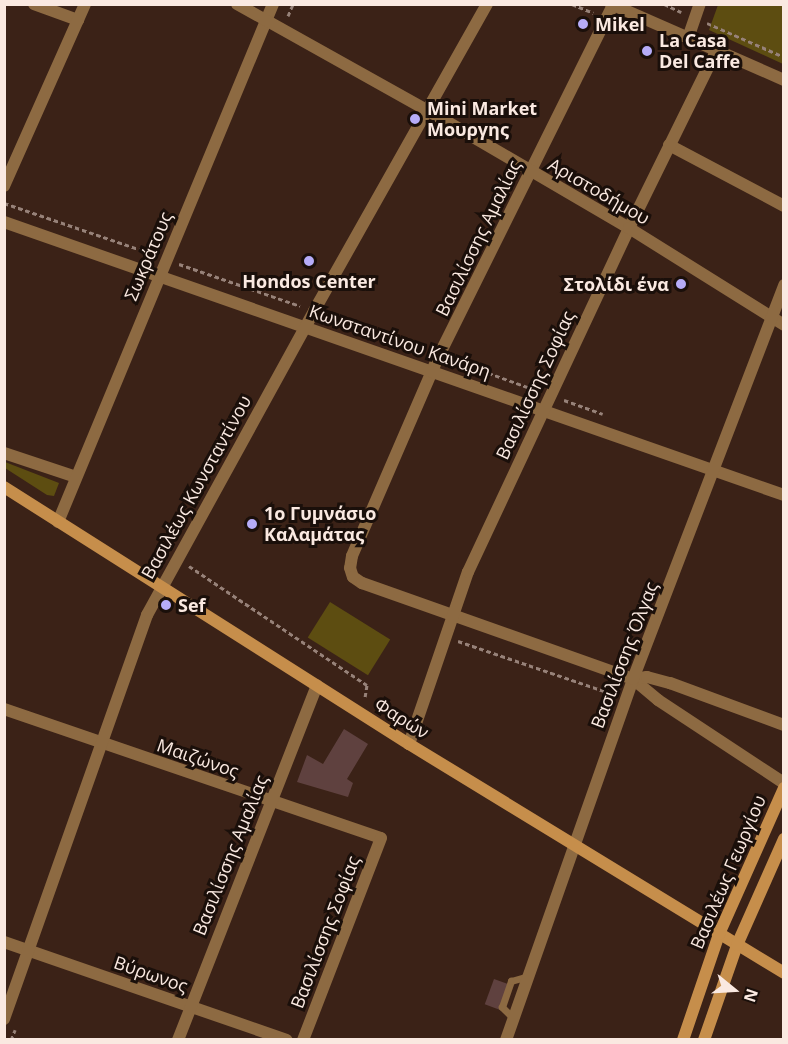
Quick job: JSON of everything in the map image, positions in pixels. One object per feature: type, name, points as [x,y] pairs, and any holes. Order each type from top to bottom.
[{"type":"main road","name":"Φαρών","points":[[4,487],[410,744],[783,974]]},
{"type":"main road","name":"Βασιλέως Γεωργίου","points":[[683,1040],[719,934],[783,788]]},
{"type":"main road","name":"Βασιλέως Γεωργίου","points":[[704,1040],[738,945],[783,839]]},
{"type":"street","points":[[34,4],[78,20]]},
{"type":"street","points":[[4,186],[85,4]]},
{"type":"street","name":"Αριστοδήμου","points":[[237,4],[429,111],[629,228],[783,325]]},
{"type":"street","name":"Σωκράτους","points":[[58,522],[273,4]]},
{"type":"street","name":"Βασιλέως Κωνσταντίνου","points":[[4,1019],[144,621],[161,586],[314,310],[429,111],[487,4]]},
{"type":"street","points":[[688,38],[699,4]]},
{"type":"street","points":[[612,5],[783,80]]},
{"type":"street","name":"Βασιλίσσης Αμαλίας","points":[[451,616],[362,583],[353,577],[350,568],[352,556],[440,355],[612,5]]},
{"type":"street","name":"Βασιλίσσης Σοφίας","points":[[410,744],[451,616],[468,572],[629,228],[716,51]]},
{"type":"street","points":[[669,146],[783,206]]},
{"type":"street","name":"Κωνσταντίνου Κανάρη","points":[[4,222],[783,495]]},
{"type":"street","name":"Βασιλίσσης Όλγας","points":[[506,1040],[633,679],[783,285]]},
{"type":"street","points":[[4,453],[76,477]]},
{"type":"street","points":[[451,616],[633,679],[658,700],[783,783]]},
{"type":"street","points":[[633,679],[647,677],[670,683],[783,725]]},
{"type":"street","name":"Βασιλίσσης Αμαλίας","points":[[178,1040],[317,685]]},
{"type":"street","name":"Μαιζώνος","points":[[4,709],[270,802],[381,838]]},
{"type":"street","name":"Βασιλίσσης Σοφίας","points":[[303,1040],[381,838]]},
{"type":"street","name":"Βύρωνος","points":[[4,942],[287,1040]]},
{"type":"path","points":[[287,20],[293,4]]},
{"type":"path","points":[[664,4],[783,57]]},
{"type":"path","points":[[4,203],[314,310],[607,415]]},
{"type":"path","points":[[453,639],[616,695]]},
{"type":"path","points":[[12,1040],[15,1029]]},
{"type":"shaded area","points":[[718,5],[783,5],[783,64],[709,30]]},
{"type":"shaded area","points":[[5,462],[59,483],[54,496],[47,495],[5,468]]},
{"type":"shaded area","points":[[330,602],[390,640],[368,675],[308,638]]},
{"type":"building","points":[[344,729],[368,744],[347,779],[353,783],[348,797],[297,782],[307,755],[323,764]]},
{"type":"building","points":[[494,979],[513,986],[504,1011],[485,1004]]},
{"type":"place","name":"Mikel","points":[[583,24]]},
{"type":"place","name":"La Casa Del Caffe","points":[[647,51]]},
{"type":"place","name":"Mini Market Μουργης","points":[[415,119]]},
{"type":"place","name":"Hondos Center","points":[[309,261]]},
{"type":"place","name":"Στολίδι ένα","points":[[681,284]]},
{"type":"place","name":"1ο Γυμνάσιο Καλαμάτας","points":[[252,524]]},
{"type":"place","name":"Sef","points":[[166,605]]}]
